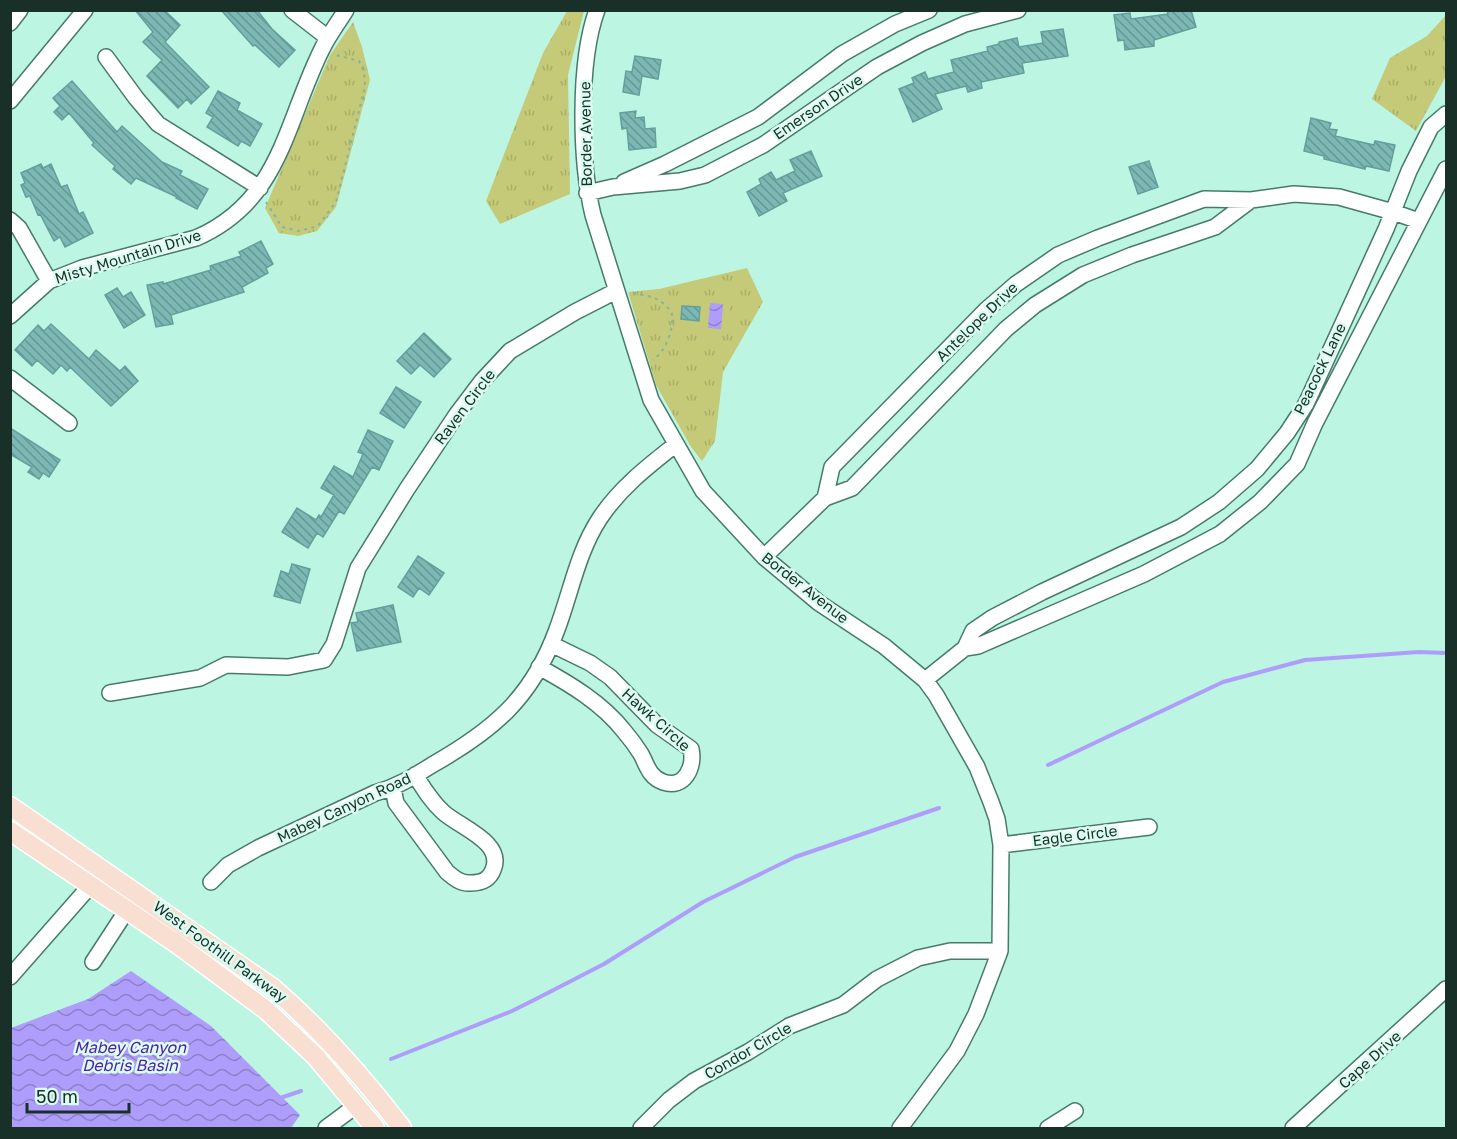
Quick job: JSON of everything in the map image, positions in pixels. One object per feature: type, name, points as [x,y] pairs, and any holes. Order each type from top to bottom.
[{"type":"main road","name":"West Foothill Parkway","points":[[10,806],[245,967],[306,1016],[374,1092],[402,1128]]},
{"type":"main road","name":"West Foothill Parkway","points":[[10,831],[127,910],[266,1010],[315,1056],[375,1128]]},
{"type":"main road","points":[[90,886],[117,891],[215,957],[245,967]]},
{"type":"street","points":[[10,24],[20,10]]},
{"type":"street","points":[[13,93],[85,10]]},
{"type":"street","points":[[292,10],[328,38]]},
{"type":"street","name":"Misty Mountain Drive","points":[[10,316],[49,281],[82,268],[196,238],[235,216],[251,200],[263,195],[328,38],[346,10]]},
{"type":"street","name":"Border Avenue","points":[[597,10],[592,23],[584,78],[587,193],[651,400],[703,491],[764,557],[819,603],[884,646],[911,666],[925,680],[977,767],[997,819],[1001,845],[1000,951],[976,1014],[957,1052],[900,1128]]},
{"type":"street","name":"Emerson Drive","points":[[613,187],[665,164],[758,117],[842,54],[895,24],[929,10]]},
{"type":"street","name":"Emerson Drive","points":[[587,193],[613,187],[680,181],[705,175],[763,145],[877,67],[922,43],[963,17],[1018,10]]},
{"type":"street","points":[[106,57],[158,124],[263,195]]},
{"type":"street","name":"Peacock Lane","points":[[925,680],[965,648],[973,631],[992,618],[1179,528],[1219,502],[1250,476],[1287,433],[1306,404],[1393,212],[1409,171],[1431,127],[1446,114]]},
{"type":"street","name":"Peacock Lane","points":[[965,648],[978,646],[1144,574],[1220,534],[1260,502],[1297,464],[1315,423],[1446,169]]},
{"type":"street","name":"Antelope Drive","points":[[825,498],[832,467],[986,310],[1016,284],[1058,255],[1204,199],[1251,200],[1294,194],[1339,197],[1419,221]]},
{"type":"street","name":"Antelope Drive","points":[[764,557],[825,498],[852,488],[1006,329],[1035,305],[1083,275],[1132,255],[1215,227],[1251,200]]},
{"type":"street","points":[[10,220],[19,228],[49,281]]},
{"type":"street","name":"Raven Circle","points":[[110,693],[200,678],[226,665],[288,667],[324,660],[334,644],[358,568],[413,480],[482,381],[510,351],[575,312],[616,291]]},
{"type":"street","points":[[986,310],[1006,329]]},
{"type":"street","points":[[10,378],[69,423]]},
{"type":"street","name":"Mabey Canyon Road","points":[[212,882],[228,866],[258,848],[375,793],[393,788],[470,744],[518,702],[551,644],[581,554],[600,518],[626,486],[675,444]]},
{"type":"street","points":[[1179,528],[1189,550]]},
{"type":"street","name":"Hawk Circle","points":[[539,667],[589,698],[608,713],[641,754],[650,774],[662,782],[673,784],[684,779],[692,769],[694,759],[691,748],[657,725],[610,677],[590,663],[551,644]]},
{"type":"street","points":[[393,788],[396,803],[447,872],[466,884],[485,881],[492,873],[496,863],[490,845],[445,815],[431,801],[415,775]]},
{"type":"street","name":"Eagle Circle","points":[[1001,845],[1149,827]]},
{"type":"street","points":[[10,977],[90,886]]},
{"type":"street","points":[[93,962],[127,910]]},
{"type":"street","name":"Condor Circle","points":[[641,1128],[669,1100],[694,1081],[748,1052],[789,1026],[843,1005],[877,979],[918,958],[950,951],[1000,951]]},
{"type":"street","name":"Cape Drive","points":[[1293,1128],[1443,999]]},
{"type":"street","points":[[326,1128],[357,1105]]},
{"type":"street","points":[[1048,1128],[1075,1111]]},
{"type":"path","points":[[263,195],[282,227],[299,231],[318,226],[336,202],[365,87],[364,72],[359,61],[350,57],[333,55]]},
{"type":"path","points":[[633,293],[656,298],[666,305],[675,317],[666,343],[658,357],[653,360]]},
{"type":"green space","points":[[567,11],[584,11],[568,75],[570,194],[500,224],[486,201],[543,53]]},
{"type":"green space","points":[[1446,15],[1446,76],[1416,131],[1372,99],[1390,58],[1427,36]]},
{"type":"green space","points":[[353,22],[370,80],[336,207],[317,231],[298,236],[279,233],[265,208],[330,55]]},
{"type":"green space","points":[[747,268],[763,302],[723,372],[715,441],[702,461],[691,447],[656,385],[628,292],[659,289]]},
{"type":"green space","points":[[678,293],[730,298],[727,336],[675,331]]},
{"type":"water","points":[[710,303],[723,304],[721,329],[708,328]]},
{"type":"water","name":"Mabey Canyon Debris Basin","points":[[131,971],[211,1026],[300,1115],[291,1128],[11,1128],[11,1028],[88,999]]},
{"type":"building","points":[[135,10],[164,10],[180,25],[165,42],[209,87],[191,104],[187,99],[178,108],[147,76],[162,60],[143,42],[153,32]]},
{"type":"building","points":[[221,10],[257,10],[272,29],[295,50],[279,67],[255,45],[253,46]]},
{"type":"building","points":[[1167,10],[1191,10],[1196,27],[1154,40],[1154,46],[1125,50],[1124,40],[1118,41],[1114,15],[1130,13],[1131,19],[1168,14]]},
{"type":"building","points":[[1063,29],[1068,56],[1022,63],[1024,73],[981,82],[982,88],[968,92],[966,86],[935,94],[942,109],[913,122],[899,89],[914,83],[912,78],[925,72],[928,79],[954,72],[951,60],[988,51],[987,47],[999,44],[999,42],[1017,38],[1019,47],[1043,43],[1041,32]]},
{"type":"building","points":[[635,56],[661,60],[658,79],[642,76],[639,95],[623,92],[626,71],[632,72]]},
{"type":"building","points":[[72,81],[117,132],[122,126],[162,162],[182,171],[180,175],[208,189],[197,209],[136,178],[131,184],[113,169],[115,166],[92,145],[94,143],[69,113],[62,120],[54,112],[60,106],[53,98]]},
{"type":"building","points":[[218,91],[240,103],[237,110],[262,124],[250,146],[241,141],[238,146],[207,127],[213,117],[206,113]]},
{"type":"building","points":[[636,111],[635,118],[644,117],[645,129],[655,128],[656,147],[629,150],[627,128],[622,129],[620,113]]},
{"type":"building","points":[[1311,118],[1331,123],[1329,129],[1337,130],[1335,136],[1374,145],[1375,141],[1395,145],[1389,171],[1366,166],[1365,169],[1324,159],[1324,156],[1304,151]]},
{"type":"building","points":[[811,151],[822,176],[783,193],[787,201],[759,216],[747,192],[761,184],[759,179],[771,172],[776,180],[795,171],[790,160]]},
{"type":"building","points":[[1149,161],[1158,187],[1138,194],[1129,167]]},
{"type":"building","points":[[41,164],[43,168],[51,164],[61,187],[67,185],[79,214],[83,212],[93,233],[65,247],[60,237],[54,241],[40,214],[38,215],[30,196],[26,197],[21,185],[25,183],[21,173]]},
{"type":"building","points":[[261,241],[273,264],[266,268],[268,273],[242,287],[244,292],[171,315],[173,324],[156,327],[147,285],[163,282],[163,284],[211,270],[210,266],[241,256],[239,252]]},
{"type":"building","points":[[117,288],[123,297],[131,292],[145,315],[124,328],[105,295]]},
{"type":"building","points":[[682,306],[700,307],[699,321],[681,319]]},
{"type":"building","points":[[51,324],[89,359],[96,350],[120,371],[125,366],[138,381],[111,406],[70,367],[67,371],[61,365],[53,374],[37,360],[32,366],[15,350],[38,325],[44,331]]},
{"type":"building","points":[[424,333],[451,359],[434,377],[420,365],[411,374],[397,361]]},
{"type":"building","points":[[396,387],[421,402],[404,428],[380,413]]},
{"type":"building","points":[[10,428],[60,460],[49,477],[43,473],[39,479],[28,472],[32,467],[10,454]]},
{"type":"building","points":[[368,430],[393,441],[379,470],[372,467],[344,514],[339,511],[323,537],[317,533],[308,548],[282,532],[297,508],[316,520],[319,515],[321,517],[334,495],[321,488],[334,466],[353,477],[363,454],[358,452]]},
{"type":"building","points":[[418,556],[444,573],[429,595],[419,588],[413,597],[398,587]]},
{"type":"building","points":[[292,564],[310,569],[300,603],[274,596],[281,571],[289,574]]},
{"type":"building","points":[[393,605],[401,642],[357,651],[351,623],[358,622],[356,613]]},
{"type":"waterway","points":[[1048,765],[1223,682],[1305,660],[1419,652],[1446,653]]},
{"type":"waterway","points":[[391,1059],[512,1011],[604,964],[703,902],[795,857],[939,808]]},
{"type":"waterway","points":[[280,1098],[301,1091]]}]
